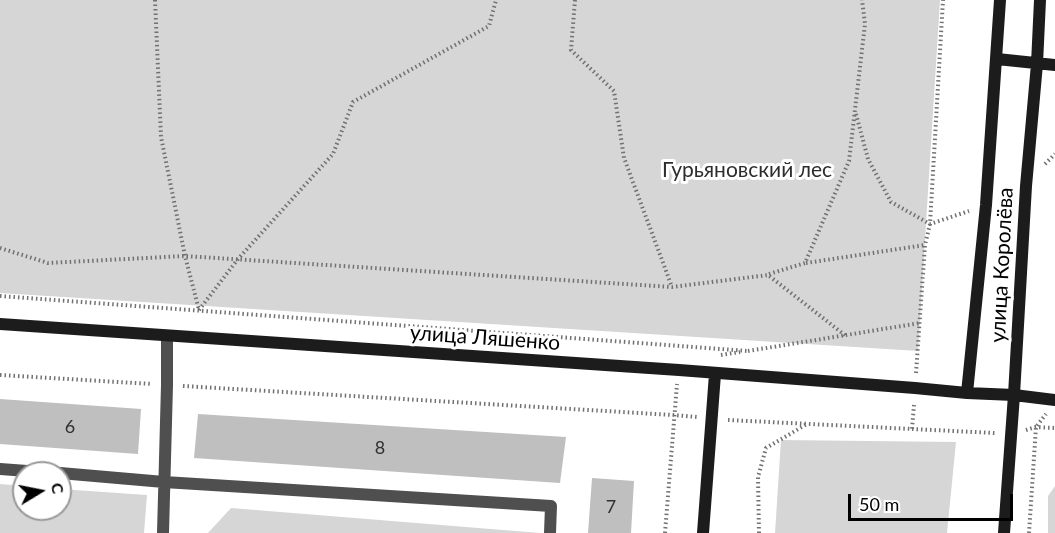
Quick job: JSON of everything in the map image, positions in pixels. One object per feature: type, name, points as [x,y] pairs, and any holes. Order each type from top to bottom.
[{"type":"main road","name":"улица Королёва","points":[[967,393],[986,204],[1000,0]]},
{"type":"main road","name":"улица Королёва","points":[[1004,533],[1040,0]]},
{"type":"main road","points":[[997,59],[1055,65]]},
{"type":"main road","name":"улица Ляшенко","points":[[0,324],[1014,395],[1052,405]]},
{"type":"main road","points":[[703,533],[715,374]]},
{"type":"lane","points":[[163,533],[166,336]]},
{"type":"lane","points":[[72,475],[551,506],[550,533]]},
{"type":"path","points":[[155,0],[161,137],[185,256],[199,310]]},
{"type":"path","points":[[199,310],[238,259],[333,154],[353,102],[489,26],[496,0]]},
{"type":"path","points":[[575,0],[571,50],[614,91],[624,158],[672,287]]},
{"type":"path","points":[[805,263],[849,161],[865,24],[862,0]]},
{"type":"path","points":[[912,429],[925,245],[930,224],[943,0]]},
{"type":"path","points":[[855,110],[868,159],[891,202],[930,224]]},
{"type":"path","points":[[0,248],[48,263],[185,256],[672,287],[768,275],[805,263],[925,245]]},
{"type":"path","points":[[768,275],[846,336]]},
{"type":"path","points":[[0,296],[748,351]]},
{"type":"path","points":[[714,356],[920,323]]},
{"type":"path","points":[[0,375],[808,424],[1010,434],[1036,427],[1055,428]]},
{"type":"path","points":[[1029,533],[1036,427],[1052,405]]},
{"type":"path","points":[[664,533],[674,415]]},
{"type":"path","points":[[759,533],[758,477],[766,448],[808,424]]},
{"type":"green space","name":"Гурьяновский лес","points":[[0,0],[940,0],[918,351],[0,293]]},
{"type":"green space","points":[[781,440],[956,442],[947,533],[775,533]]},
{"type":"green space","points":[[0,484],[12,485],[12,521],[72,521],[72,490],[147,495],[144,533],[0,533]]},
{"type":"green space","points":[[1055,486],[1055,533],[1048,533],[1048,496]]},
{"type":"green space","points":[[231,508],[540,533],[208,533]]},
{"type":"building","points":[[0,399],[141,409],[138,454],[0,444]]},
{"type":"building","points":[[198,414],[566,437],[560,483],[194,458]]},
{"type":"building","points":[[592,478],[634,481],[631,533],[588,533]]}]
